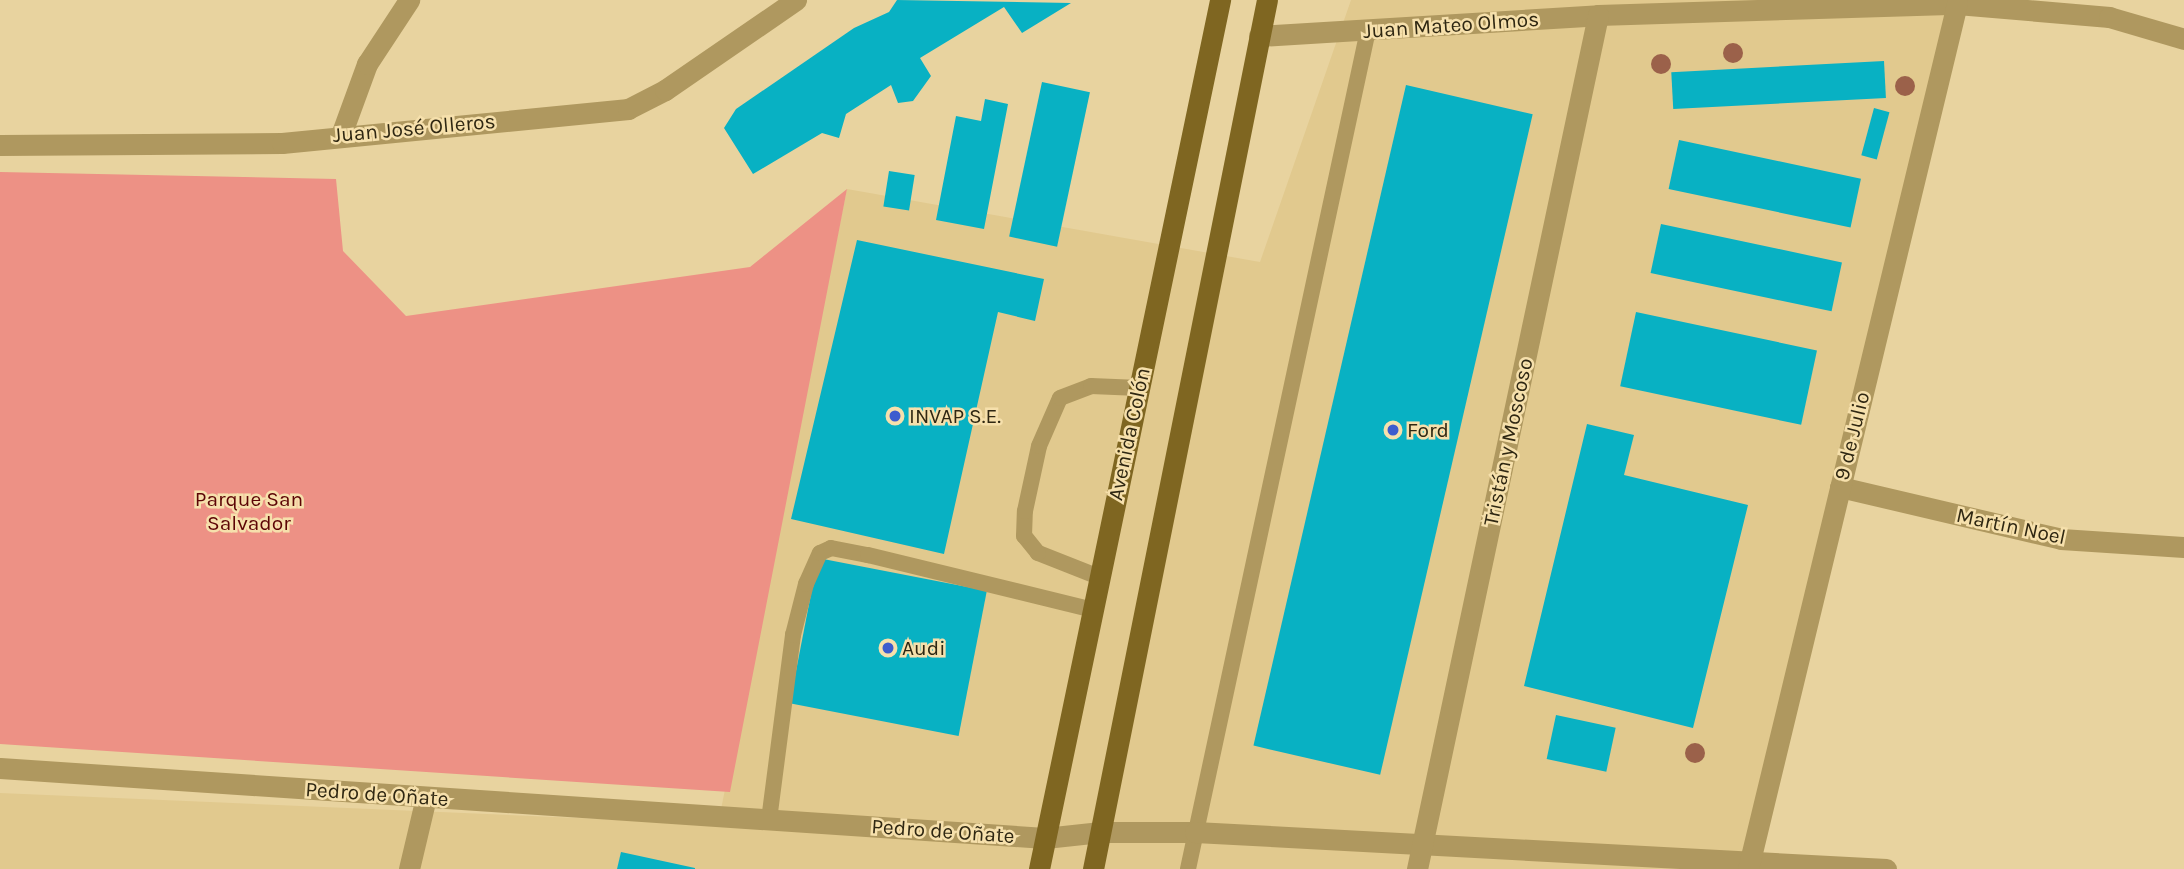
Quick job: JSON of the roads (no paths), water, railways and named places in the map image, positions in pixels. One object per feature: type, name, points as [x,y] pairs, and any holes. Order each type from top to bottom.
[{"type":"main road","name":"Avenida Colón","points":[[1039,869],[1220,0]]},
{"type":"main road","points":[[1093,869],[1267,0]]},
{"type":"street","points":[[341,135],[366,64],[409,0]]},
{"type":"street","name":"Juan José Olleros","points":[[0,145],[236,145],[628,109],[665,90],[796,0]]},
{"type":"street","name":"Juan Mateo Olmos","points":[[1259,36],[1598,15],[1957,4],[2109,17],[2184,39]]},
{"type":"street","name":"9 de Julio","points":[[1749,865],[1957,4]]},
{"type":"street","name":"Tristán y Moscoso","points":[[1417,869],[1598,15]]},
{"type":"street","name":"Martín Noel","points":[[1840,487],[2061,539],[2184,547]]},
{"type":"street","name":"Pedro de Oñate","points":[[0,768],[1045,838],[1101,832],[1195,832],[1423,843],[1749,865],[1886,869]]},
{"type":"street","points":[[409,869],[425,797]]},
{"type":"lane","points":[[1188,869],[1368,30]]},
{"type":"lane","points":[[1099,577],[1038,553],[1024,536],[1025,511],[1039,446],[1060,398],[1091,386],[1139,388]]},
{"type":"lane","points":[[769,820],[793,635],[806,584],[820,553],[831,548],[868,555],[1093,610]]},
{"type":"place","name":"INVAP S.E.","points":[[895,416]]},
{"type":"place","name":"Ford","points":[[1393,430]]},
{"type":"place","name":"Audi","points":[[888,648]]},
{"type":"park label","name":"Parque San Salvador","points":[[249,511]]}]
